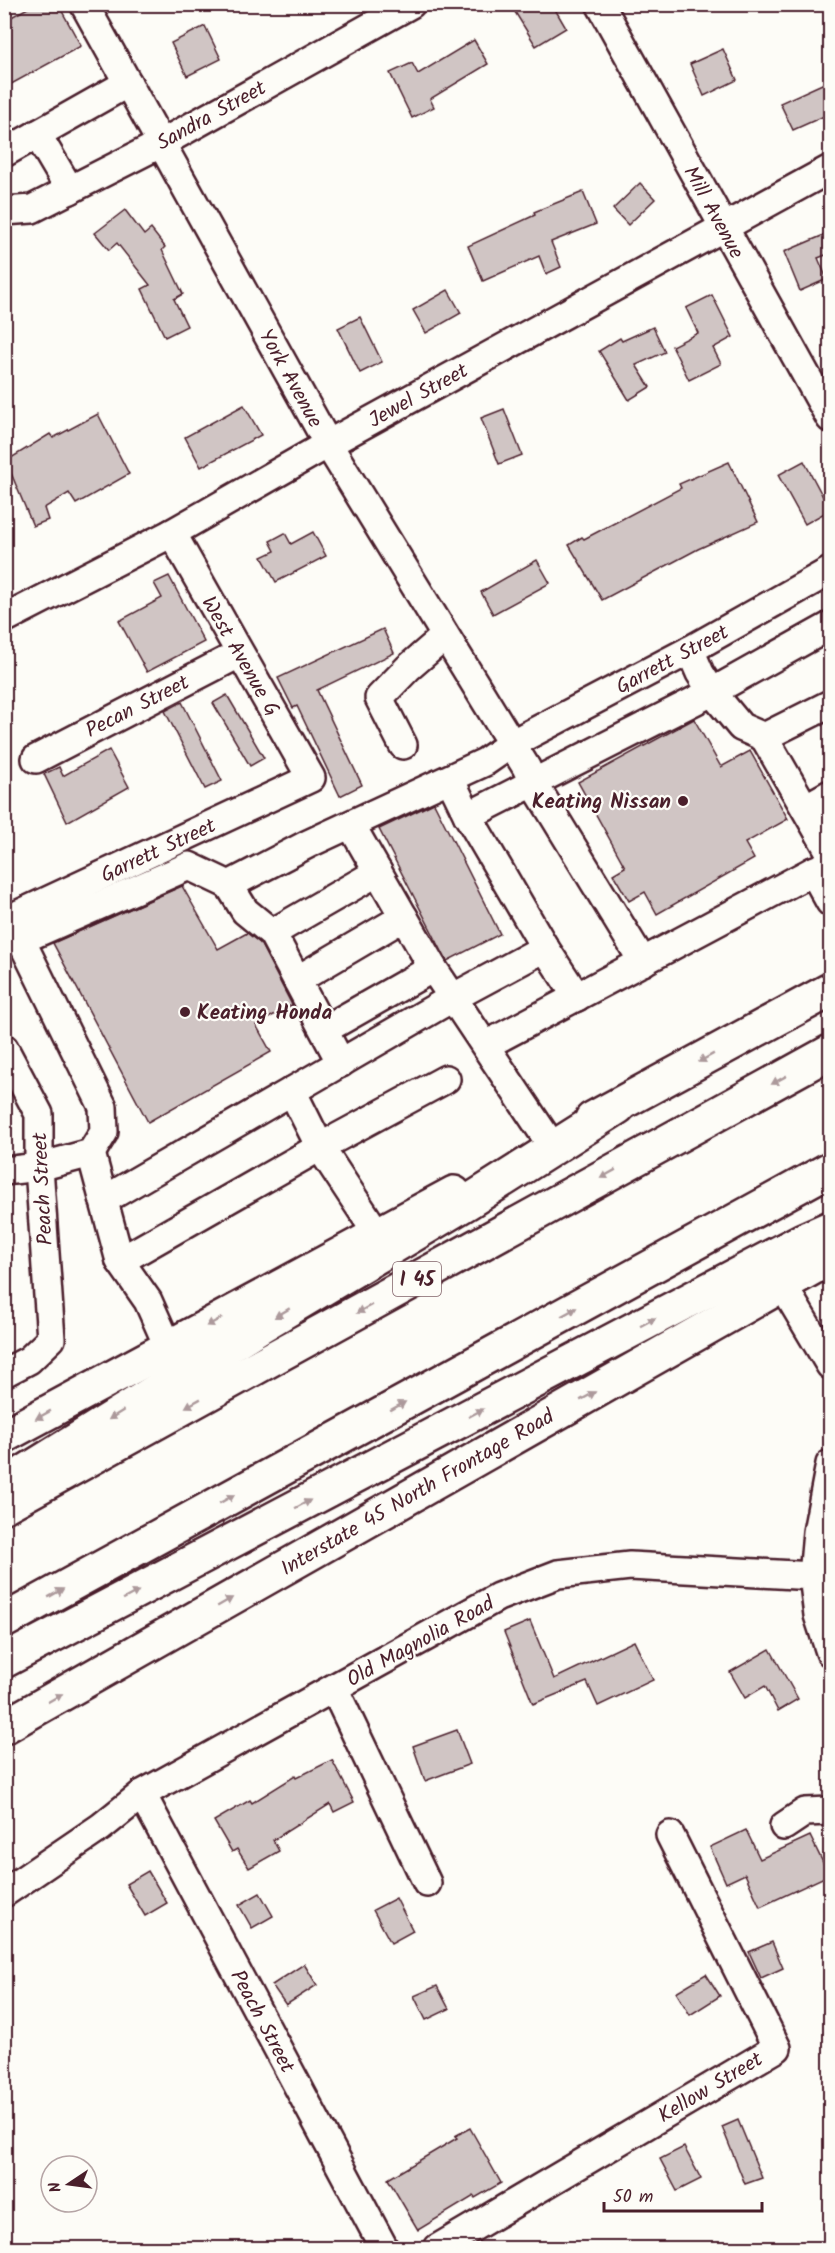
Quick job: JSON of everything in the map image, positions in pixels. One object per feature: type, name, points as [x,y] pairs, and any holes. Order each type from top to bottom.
[{"type":"main road","points":[[4,1436],[378,1235],[548,1140],[618,1107],[831,990]]},
{"type":"main road","name":"I 45","points":[[4,1506],[831,1052]]},
{"type":"main road","points":[[4,1485],[252,1331],[468,1203],[618,1107]]},
{"type":"main road","points":[[4,1621],[831,1169]]},
{"type":"main road","points":[[4,1661],[831,1228]]},
{"type":"main road","name":"Interstate 45 North Frontage Road","points":[[4,1727],[831,1258]]},
{"type":"street","name":"York Avenue","points":[[84,4],[328,444],[643,962]]},
{"type":"street","name":"Sandra Street","points":[[4,211],[32,209],[70,190],[162,143],[411,4]]},
{"type":"street","name":"Mill Avenue","points":[[600,4],[831,418]]},
{"type":"street","points":[[4,153],[128,83]]},
{"type":"street","points":[[37,134],[70,190]]},
{"type":"street","name":"Jewel Street","points":[[4,619],[172,533],[328,444],[831,169]]},
{"type":"street","name":"West Avenue G","points":[[172,533],[311,778]]},
{"type":"street","name":"Garrett Street","points":[[229,885],[308,844],[485,762],[511,744],[690,650],[831,571]]},
{"type":"street","points":[[468,816],[712,692],[831,626]]},
{"type":"street","points":[[403,746],[379,698],[408,668],[445,636]]},
{"type":"street","points":[[690,650],[700,673],[712,692],[741,727],[764,738],[806,808],[825,862],[831,902]]},
{"type":"street","name":"Pecan Street","points":[[36,759],[239,654]]},
{"type":"street","points":[[764,738],[831,704]]},
{"type":"street","name":"Garrett Street","points":[[4,921],[311,778]]},
{"type":"street","points":[[450,779],[468,816],[545,948],[577,997]]},
{"type":"street","points":[[806,808],[831,794]]},
{"type":"street","points":[[351,825],[433,968],[486,1045],[514,1093],[548,1140]]},
{"type":"street","points":[[486,1045],[825,862]]},
{"type":"street","points":[[4,1171],[39,1167],[91,1153],[104,1132],[103,1107],[21,940],[189,866],[229,885],[245,911],[272,933],[341,1063]]},
{"type":"street","points":[[272,933],[378,872]]},
{"type":"street","points":[[297,980],[404,917]]},
{"type":"street","points":[[104,1200],[454,997],[545,948]]},
{"type":"street","points":[[324,1030],[433,968]]},
{"type":"street","name":"Peach Street","points":[[4,1048],[39,1114],[39,1167],[51,1339],[29,1360],[4,1373]]},
{"type":"street","points":[[120,1261],[320,1147],[446,1079]]},
{"type":"street","points":[[292,1091],[320,1147],[378,1235]]},
{"type":"street","points":[[91,1153],[120,1261],[148,1301],[168,1346]]},
{"type":"street","points":[[783,1286],[831,1365]]},
{"type":"street","points":[[831,1464],[817,1532],[813,1576],[818,1615],[831,1652]]},
{"type":"street","name":"Old Magnolia Road","points":[[4,1893],[101,1827],[142,1794],[498,1597],[558,1574],[630,1566],[813,1576]]},
{"type":"street","points":[[334,1688],[427,1883]]},
{"type":"street","name":"Peach Street","points":[[142,1794],[384,2248]]},
{"type":"street","points":[[784,1826],[805,1812],[831,1811]]},
{"type":"street","name":"Kellow Street","points":[[438,2248],[777,2048],[670,1835]]},
{"type":"building","points":[[35,4],[58,4],[81,46],[4,88],[4,21]]},
{"type":"building","points":[[510,4],[552,4],[566,28],[536,46]]},
{"type":"building","points":[[205,26],[221,59],[187,76],[171,43]]},
{"type":"building","points":[[474,40],[488,64],[430,99],[434,107],[412,118],[390,73],[412,63],[418,74]]},
{"type":"building","points":[[723,49],[737,80],[704,96],[690,64]]},
{"type":"building","points":[[831,80],[831,113],[793,130],[780,103]]},
{"type":"building","points":[[640,183],[655,199],[628,225],[613,209]]},
{"type":"building","points":[[583,192],[596,224],[551,242],[561,267],[546,274],[539,256],[483,281],[468,246],[535,215],[534,212]]},
{"type":"building","points":[[125,210],[144,235],[151,229],[165,247],[162,250],[183,294],[174,299],[187,326],[165,337],[142,289],[150,285],[117,243],[109,250],[95,233]]},
{"type":"building","points":[[831,232],[831,253],[818,258],[827,279],[800,291],[784,252]]},
{"type":"building","points":[[448,290],[461,313],[426,333],[413,310]]},
{"type":"building","points":[[712,295],[733,337],[713,348],[721,364],[689,380],[672,346],[698,333],[686,308]]},
{"type":"building","points":[[360,317],[382,362],[360,373],[338,328]]},
{"type":"building","points":[[653,327],[665,352],[636,365],[650,387],[629,400],[599,351],[620,338],[622,341]]},
{"type":"building","points":[[244,405],[261,435],[201,467],[185,437]]},
{"type":"building","points":[[504,409],[522,455],[499,464],[481,418]]},
{"type":"building","points":[[98,414],[129,474],[76,504],[69,493],[44,508],[48,520],[33,526],[6,461],[50,434],[53,438]]},
{"type":"building","points":[[804,461],[830,510],[805,524],[778,475]]},
{"type":"building","points":[[729,462],[758,522],[698,549],[602,600],[569,545],[681,488],[679,484]]},
{"type":"building","points":[[313,532],[326,556],[276,582],[262,557],[275,551],[270,541],[285,533],[291,544]]},
{"type":"building","points":[[537,560],[550,583],[493,614],[481,592]]},
{"type":"building","points":[[169,576],[204,642],[147,672],[119,621],[162,598],[154,583]]},
{"type":"building","points":[[383,629],[394,653],[317,690],[362,785],[340,796],[297,706],[293,708],[278,678]]},
{"type":"building","points":[[227,695],[264,758],[250,766],[213,703]]},
{"type":"building","points":[[182,702],[222,781],[205,789],[165,711]]},
{"type":"building","name":"Keating Nissan","points":[[694,719],[721,767],[750,751],[788,819],[745,843],[754,859],[657,914],[645,892],[629,901],[613,874],[625,867],[578,782]]},
{"type":"building","points":[[109,750],[129,787],[67,822],[44,774],[59,767],[63,776]]},
{"type":"building","points":[[434,803],[500,934],[447,961],[379,829]]},
{"type":"building","name":"Keating Honda","points":[[182,886],[218,949],[247,933],[260,943],[292,1005],[256,1025],[271,1052],[148,1122],[53,943]]},
{"type":"building","points":[[530,1621],[554,1679],[634,1641],[653,1680],[598,1706],[587,1682],[533,1704],[504,1632]]},
{"type":"building","points":[[770,1649],[798,1699],[778,1711],[765,1686],[745,1698],[730,1672]]},
{"type":"building","points":[[457,1730],[470,1764],[425,1781],[413,1746]]},
{"type":"building","points":[[332,1760],[354,1802],[334,1812],[330,1804],[273,1840],[279,1851],[249,1868],[237,1849],[232,1852],[214,1821],[250,1800],[252,1803],[295,1776],[296,1778]]},
{"type":"building","points":[[746,1830],[760,1859],[810,1836],[829,1875],[760,1907],[745,1874],[726,1883],[710,1847]]},
{"type":"building","points":[[148,1871],[167,1903],[145,1916],[126,1884]]},
{"type":"building","points":[[260,1893],[273,1916],[252,1928],[239,1905]]},
{"type":"building","points":[[396,1898],[413,1931],[391,1943],[373,1910]]},
{"type":"building","points":[[772,1942],[783,1968],[761,1978],[749,1952]]},
{"type":"building","points":[[304,1964],[317,1985],[286,2005],[272,1985]]},
{"type":"building","points":[[706,1974],[720,1996],[690,2015],[676,1992]]},
{"type":"building","points":[[437,1986],[449,2009],[426,2020],[414,1996]]},
{"type":"building","points":[[738,2120],[762,2178],[745,2184],[722,2127]]},
{"type":"building","points":[[470,2128],[501,2183],[475,2198],[474,2196],[418,2230],[388,2179]]},
{"type":"building","points":[[684,2147],[701,2179],[677,2191],[660,2159]]},
{"type":"place","name":"Keating Nissan","points":[[683,801]]},
{"type":"place","name":"Keating Honda","points":[[185,1012]]}]
